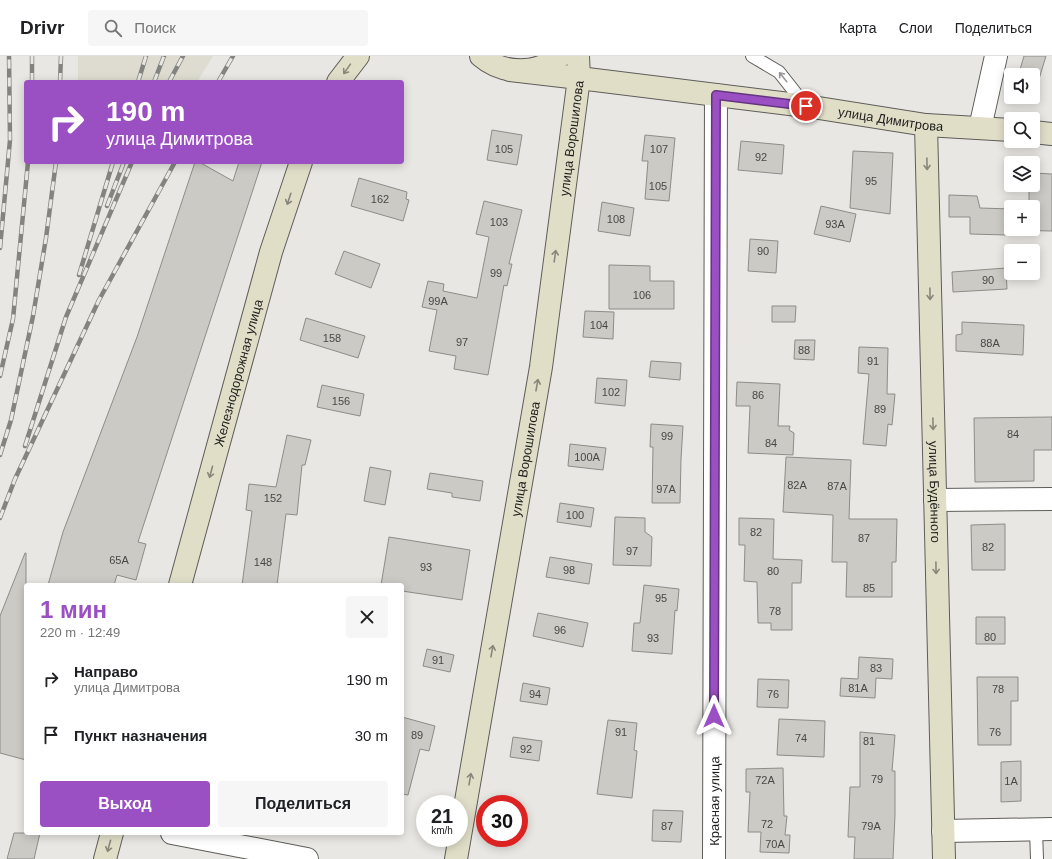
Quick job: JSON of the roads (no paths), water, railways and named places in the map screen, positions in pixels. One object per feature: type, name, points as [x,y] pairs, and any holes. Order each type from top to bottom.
[{"type":"street","points":[[340,80],[358,56]]},
{"type":"street","points":[[481,56],[489,63],[510,70],[531,70],[552,62],[560,56]]},
{"type":"street","name":"улица Ворошилова","points":[[456,859],[540,367],[579,78],[578,56]]},
{"type":"street","points":[[980,128],[996,56]]},
{"type":"street","name":"улица Димитрова","points":[[510,70],[806,106],[926,125],[1004,130]]},
{"type":"street","name":"Красная улица","points":[[714,859],[716,95]]},
{"type":"street","name":"улица Будённого","points":[[926,125],[944,859]]},
{"type":"street","points":[[1040,133],[1052,134]]},
{"type":"street","name":"Железнодорожная улица","points":[[181,583],[271,252],[300,164]]},
{"type":"street","points":[[935,500],[1052,499]]},
{"type":"street","points":[[943,831],[1044,830]]},
{"type":"street","points":[[105,859],[111,835]]},
{"type":"street","points":[[182,835],[307,859]]},
{"type":"lane","points":[[752,56],[779,72],[806,106]]},
{"type":"lane","points":[[1037,859],[1044,830]]},
{"type":"railway","points":[[0,248],[10,140],[9,56]]},
{"type":"railway","points":[[32,56],[32,80]]},
{"type":"railway","points":[[60,80],[61,56]]},
{"type":"railway","points":[[139,80],[146,56]]},
{"type":"railway","points":[[155,80],[164,56]]},
{"type":"railway","points":[[170,80],[183,56]]},
{"type":"railway","points":[[219,80],[233,56]]},
{"type":"railway","points":[[0,376],[13,319],[28,164]]},
{"type":"railway","points":[[0,455],[11,420],[33,316],[46,238],[56,164]]},
{"type":"railway","points":[[79,275],[112,164]]},
{"type":"railway","points":[[107,206],[123,164]]},
{"type":"railway","points":[[25,446],[66,317],[131,164]]},
{"type":"railway","points":[[0,518],[15,479],[99,300],[174,164]]}]
